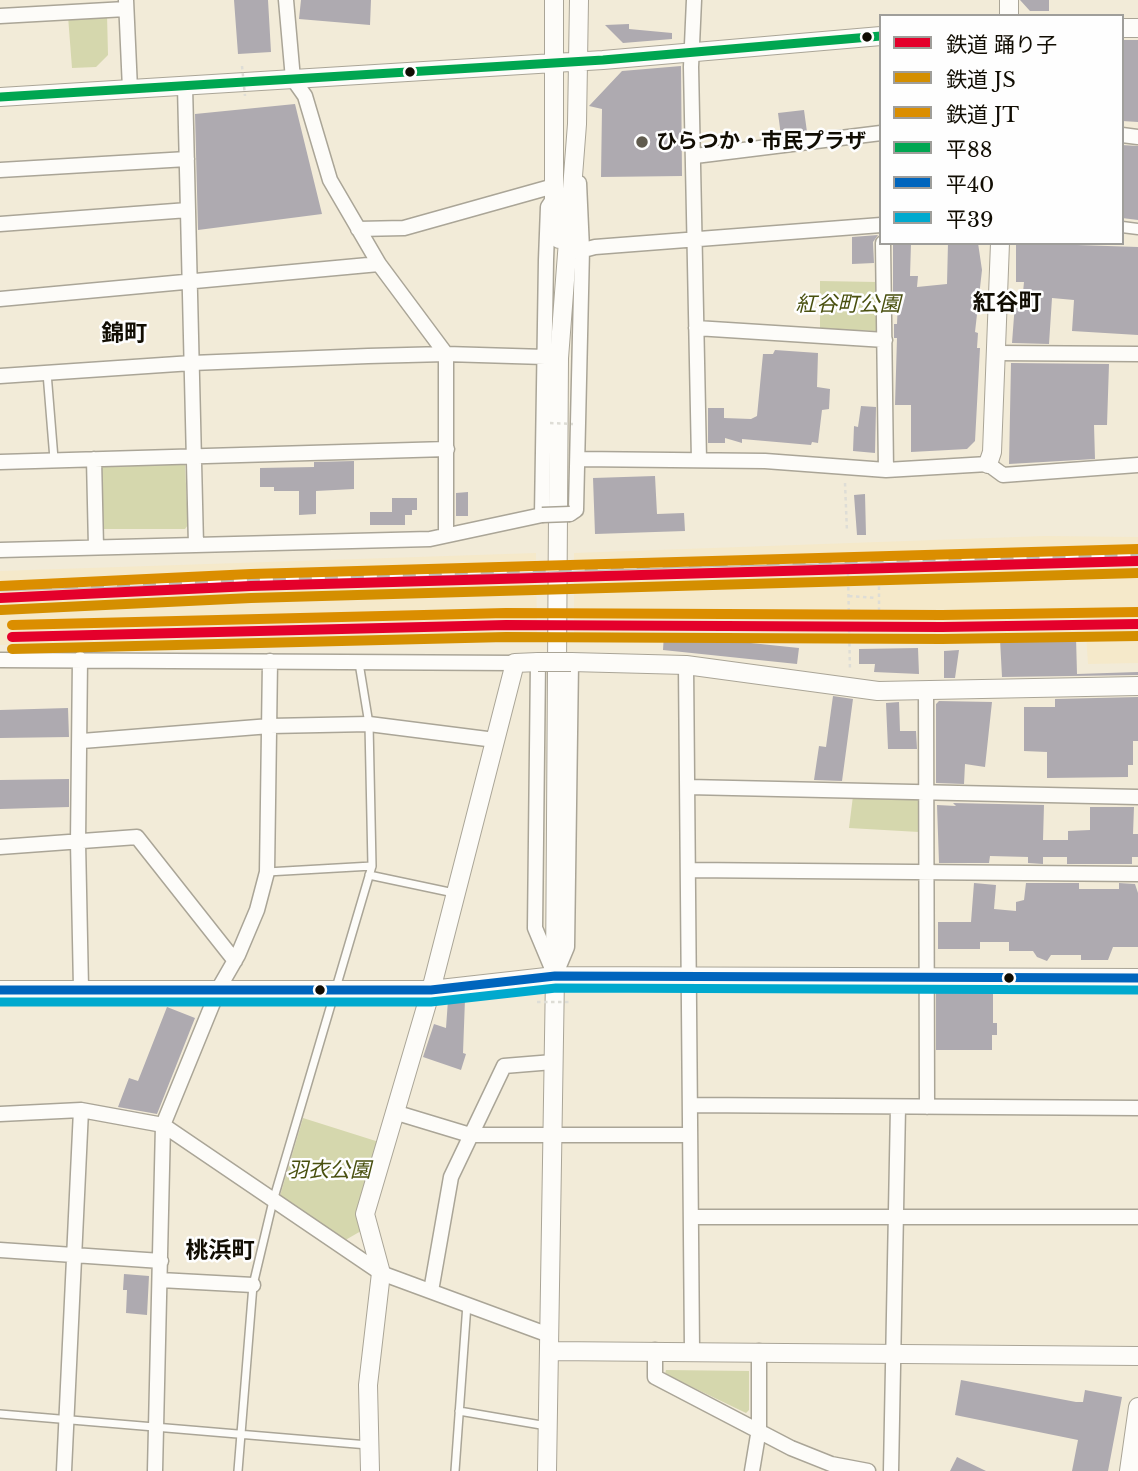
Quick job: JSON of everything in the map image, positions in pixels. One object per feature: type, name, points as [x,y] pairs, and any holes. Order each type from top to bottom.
[{"type":"street","points":[[286,0],[293,79],[305,96],[330,180],[379,264],[446,354],[446,534]]},
{"type":"street","points":[[554,0],[554,192],[564,274]]},
{"type":"street","points":[[0,550],[430,539],[542,515],[570,514],[576,510],[582,249],[577,124],[579,0]]},
{"type":"street","points":[[694,0],[692,51],[699,460]]},
{"type":"street","points":[[0,16],[126,4],[130,89]]},
{"type":"street","points":[[0,97],[578,62],[879,36]]},
{"type":"street","points":[[185,86],[196,545]]},
{"type":"street","points":[[547,1471],[555,976],[559,398],[564,274],[577,124]]},
{"type":"street","points":[[695,156],[879,132]]},
{"type":"street","points":[[0,170],[187,159]]},
{"type":"street","points":[[358,229],[404,228],[554,192]]},
{"type":"street","points":[[542,515],[548,207],[554,192]]},
{"type":"street","points":[[0,224],[188,210]]},
{"type":"street","points":[[564,274],[576,251],[582,249],[879,225]]},
{"type":"street","points":[[883,245],[886,470]]},
{"type":"street","points":[[988,464],[992,452],[1000,245]]},
{"type":"street","points":[[0,299],[379,264]]},
{"type":"street","points":[[696,328],[885,340]]},
{"type":"street","points":[[995,353],[1138,354]]},
{"type":"street","points":[[0,376],[192,363],[446,354],[545,356]]},
{"type":"street","points":[[0,462],[446,449]]},
{"type":"street","points":[[94,459],[96,547]]},
{"type":"street","points":[[578,459],[765,461],[886,470],[988,464],[1003,475],[1138,465]]},
{"type":"street","points":[[80,659],[82,741],[78,842],[81,988]]},
{"type":"street","points":[[0,660],[571,662],[686,665],[878,691],[1138,686]]},
{"type":"street","points":[[155,1471],[163,1125],[219,988],[235,961],[257,910],[267,872],[270,662]]},
{"type":"street","points":[[538,662],[535,928],[555,976]]},
{"type":"street","points":[[555,976],[566,947],[571,662]]},
{"type":"street","points":[[370,1471],[368,1385],[381,1273],[366,1214],[432,990],[515,663]]},
{"type":"street","points":[[686,665],[692,1350]]},
{"type":"street","points":[[926,692],[927,1107]]},
{"type":"street","points":[[82,741],[270,726],[369,724],[495,740]]},
{"type":"street","points":[[688,787],[1138,797]]},
{"type":"street","points":[[0,847],[137,837],[163,874],[235,961]]},
{"type":"street","points":[[689,870],[1138,874]]},
{"type":"street","points":[[0,990],[432,990],[555,976],[1138,978]]},
{"type":"street","points":[[431,1291],[451,1177],[504,1066],[554,1062]]},
{"type":"street","points":[[690,1105],[1138,1108]]},
{"type":"street","points":[[891,1471],[898,1107]]},
{"type":"street","points":[[64,1471],[81,1110]]},
{"type":"street","points":[[0,1114],[81,1110],[163,1125],[381,1273],[467,1304],[549,1343],[655,1350],[1138,1356]]},
{"type":"street","points":[[394,1112],[470,1135],[690,1135]]},
{"type":"street","points":[[691,1217],[1138,1217]]},
{"type":"street","points":[[0,1250],[160,1261]]},
{"type":"street","points":[[160,1280],[253,1285]]},
{"type":"street","points":[[655,1350],[655,1377],[791,1448],[831,1464],[869,1471]]},
{"type":"street","points":[[752,1471],[759,1429],[759,1351]]},
{"type":"street","points":[[1129,1471],[1138,1407]]},
{"type":"lane","points":[[47,373],[54,459]]},
{"type":"lane","points":[[238,1471],[253,1285],[273,1201],[372,866],[369,724],[359,663]]},
{"type":"lane","points":[[267,872],[372,866]]},
{"type":"lane","points":[[369,875],[456,893]]},
{"type":"lane","points":[[455,1471],[467,1304]]},
{"type":"lane","points":[[459,1412],[547,1426]]},
{"type":"lane","points":[[0,1414],[368,1445]]},
{"type":"path","points":[[242,66],[245,96]]},
{"type":"path","points":[[550,423],[573,424]]},
{"type":"path","points":[[845,483],[847,532]]},
{"type":"path","points":[[848,573],[850,675]]},
{"type":"path","points":[[923,616],[879,616],[879,580],[925,580]]},
{"type":"path","points":[[849,596],[876,598]]},
{"type":"path","points":[[537,1002],[570,1002],[570,999]]},
{"type":"shaded area","points":[[1044,536],[1138,537],[1138,663],[1088,664],[1086,634],[883,636],[701,629],[574,634],[574,553]]},
{"type":"shaded area","points":[[536,553],[537,635],[0,645],[0,571]]},
{"type":"green space","points":[[107,14],[108,55],[96,67],[72,68],[68,16]]},
{"type":"green space","name":"紅谷町公園","points":[[820,281],[877,282],[877,331],[820,329]]},
{"type":"green space","points":[[185,464],[188,525],[185,529],[101,529],[99,470],[102,467]]},
{"type":"green space","points":[[853,796],[920,800],[919,832],[849,828]]},
{"type":"green space","name":"羽衣公園","points":[[303,1118],[379,1142],[361,1231],[342,1242],[279,1199]]},
{"type":"green space","points":[[666,1370],[749,1371],[749,1410],[746,1413],[665,1374]]},
{"type":"building","points":[[234,0],[268,0],[271,52],[238,54]]},
{"type":"building","points":[[301,0],[371,0],[370,25],[299,19]]},
{"type":"building","points":[[1020,0],[1049,0],[1049,11],[1030,11]]},
{"type":"building","points":[[629,24],[629,29],[672,33],[672,39],[623,43],[605,25]]},
{"type":"building","points":[[1124,40],[1138,40],[1138,122],[1124,121]]},
{"type":"building","name":"ひらつか・市民プラザ","points":[[681,66],[682,176],[601,177],[602,109],[589,106],[622,71]]},
{"type":"building","points":[[295,104],[322,214],[198,230],[195,114]]},
{"type":"building","points":[[804,110],[807,132],[781,136],[778,113]]},
{"type":"building","points":[[1124,145],[1138,146],[1138,220],[1124,218]]},
{"type":"building","points":[[878,235],[873,242],[874,263],[852,264],[852,237]]},
{"type":"building","points":[[893,245],[911,245],[910,276],[918,276],[917,287],[947,284],[948,245],[978,245],[982,270],[975,332],[978,333],[977,348],[980,348],[975,441],[967,449],[911,452],[911,405],[895,405],[897,338],[894,338],[894,324],[897,324],[898,301],[893,301]]},
{"type":"building","points":[[1016,245],[1138,247],[1138,335],[1072,331],[1074,300],[1052,298],[1049,344],[1012,343],[1015,303],[1022,303],[1024,282],[1016,282]]},
{"type":"building","points":[[775,350],[818,353],[817,387],[830,389],[829,409],[822,410],[818,443],[812,442],[811,445],[742,439],[742,443],[725,438],[725,443],[708,443],[708,408],[724,408],[724,418],[751,419],[757,416],[763,354],[773,354]]},
{"type":"building","points":[[1011,363],[1109,364],[1107,425],[1094,425],[1095,459],[1009,464]]},
{"type":"building","points":[[861,406],[876,407],[875,453],[853,451],[854,426],[858,427]]},
{"type":"building","points":[[354,461],[354,489],[316,491],[316,514],[299,515],[299,491],[274,491],[274,487],[260,487],[260,468],[314,467],[314,462]]},
{"type":"building","points":[[655,476],[657,514],[684,513],[685,531],[595,534],[593,478]]},
{"type":"building","points":[[468,492],[468,516],[456,516],[456,493]]},
{"type":"building","points":[[865,494],[866,535],[857,535],[854,495]]},
{"type":"building","points":[[392,498],[417,498],[417,510],[412,510],[412,515],[405,515],[405,525],[370,525],[370,512],[392,512]]},
{"type":"building","points":[[664,634],[799,648],[797,664],[663,650]]},
{"type":"building","points":[[1076,637],[1077,674],[1138,672],[1138,675],[1002,677],[1000,639]]},
{"type":"building","points":[[918,648],[919,674],[874,672],[875,664],[859,664],[859,649]]},
{"type":"building","points":[[959,650],[955,678],[944,678],[944,651]]},
{"type":"building","points":[[833,696],[853,699],[842,781],[814,780],[819,746],[826,747]]},
{"type":"building","points":[[1138,697],[1138,741],[1133,741],[1133,765],[1128,765],[1128,777],[1047,778],[1047,752],[1024,751],[1024,707],[1055,707],[1055,699]]},
{"type":"building","points":[[939,701],[992,702],[985,767],[965,764],[964,784],[936,783],[936,704]]},
{"type":"building","points":[[899,702],[900,731],[916,731],[917,749],[888,749],[886,703]]},
{"type":"building","points":[[68,708],[69,737],[0,738],[0,710]]},
{"type":"building","points":[[69,779],[69,807],[0,809],[0,780]]},
{"type":"building","points":[[953,803],[1044,805],[1043,840],[1068,840],[1068,831],[1090,830],[1090,807],[1134,807],[1133,834],[1138,834],[1138,857],[1132,857],[1132,864],[1067,864],[1067,857],[1043,857],[1043,864],[1028,863],[1028,857],[990,856],[989,863],[939,863],[937,805],[956,806]]},
{"type":"building","points":[[974,883],[996,885],[994,909],[1016,911],[1016,902],[1024,900],[1026,883],[1079,883],[1079,889],[1119,889],[1119,883],[1135,884],[1138,893],[1138,947],[1113,947],[1108,960],[1081,960],[1081,955],[1051,955],[1047,961],[1037,957],[1033,951],[1009,951],[1009,942],[980,942],[980,949],[938,949],[938,922],[971,922]]},
{"type":"building","points":[[993,992],[993,1023],[997,1023],[997,1035],[992,1035],[992,1050],[936,1050],[936,993]]},
{"type":"building","points":[[465,999],[463,1053],[466,1054],[461,1070],[423,1057],[434,1024],[446,1028],[448,1000]]},
{"type":"building","points":[[167,1007],[195,1018],[157,1114],[118,1107],[129,1078],[138,1081]]},
{"type":"building","points":[[124,1274],[149,1276],[147,1315],[126,1313],[127,1290],[123,1290]]},
{"type":"building","points":[[961,1380],[1076,1402],[1083,1402],[1085,1390],[1122,1397],[1108,1471],[1072,1471],[1078,1440],[955,1415]]},
{"type":"building","points":[[957,1457],[986,1471],[950,1471]]},
{"type":"railway","points":[[0,588],[701,564],[1138,554]]},
{"type":"rail line","name":"JT","points":[[0,586],[251,574],[1138,549]]},
{"type":"rail line","name":"踊り子","points":[[0,598],[251,586],[1138,561]]},
{"type":"rail line","name":"JS","points":[[1,610],[251,598],[1138,573]]},
{"type":"rail line","name":"JT","points":[[12,625],[506,613],[942,615],[1138,612]]},
{"type":"rail line","name":"踊り子","points":[[12,637],[506,625],[942,627],[1138,624]]},
{"type":"rail line","name":"JS","points":[[12,649],[506,637],[942,639],[1138,636]]},
{"type":"transit line","name":"平88","points":[[0,97],[603,60],[879,36]]},
{"type":"transit line","name":"平40","points":[[0,990],[431,990],[555,976],[1138,978]]},
{"type":"transit line","name":"平39","points":[[0,1002],[431,1002],[556,988],[1138,990]]},
{"type":"place","name":"ひらつか・市民プラザ","points":[[642,142]]},
{"type":"district","name":"紅谷町","points":[[1007,304]]},
{"type":"district","name":"錦町","points":[[124,335]]},
{"type":"district","name":"桃浜町","points":[[220,1252]]}]
